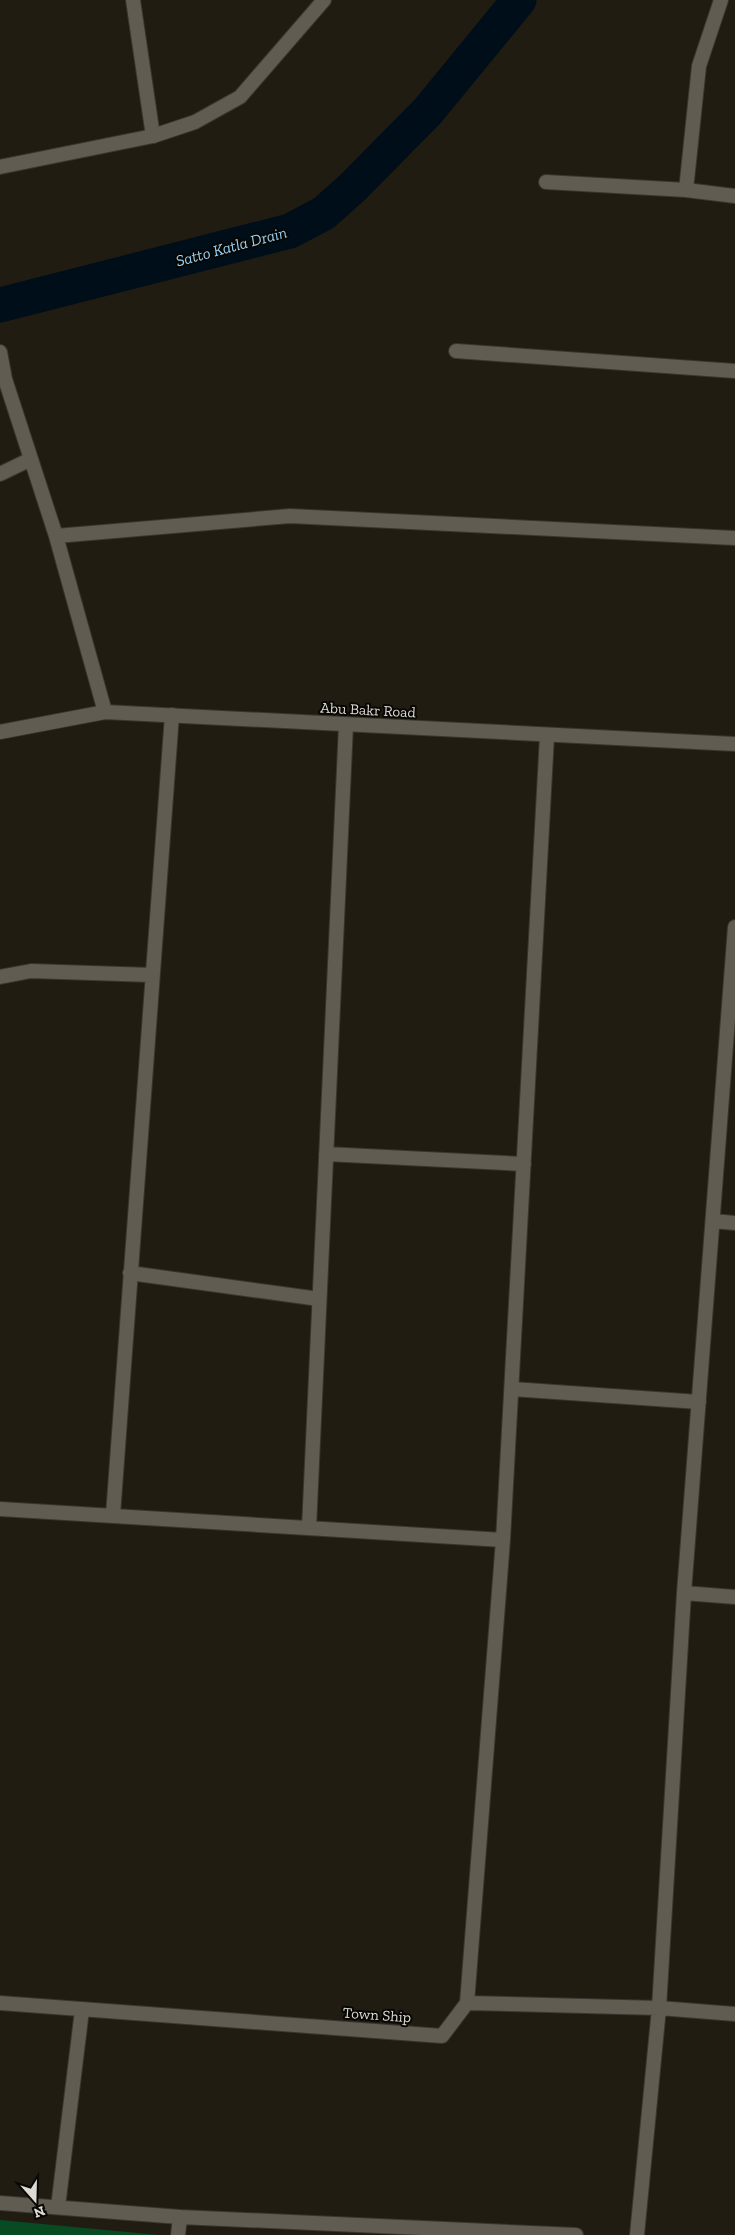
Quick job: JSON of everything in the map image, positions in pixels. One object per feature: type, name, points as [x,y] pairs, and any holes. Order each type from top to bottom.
[{"type":"street","points":[[133,0],[153,136]]},
{"type":"street","points":[[0,167],[153,136],[195,122],[240,97],[324,0]]},
{"type":"street","points":[[686,190],[699,66],[721,0]]},
{"type":"street","points":[[546,182],[686,190],[735,196]]},
{"type":"street","points":[[456,351],[735,371]]},
{"type":"street","points":[[0,352],[5,379],[56,536],[105,712]]},
{"type":"street","points":[[0,474],[31,459]]},
{"type":"street","points":[[56,536],[290,516],[735,538]]},
{"type":"street","name":"Abu Bakr Road","points":[[0,732],[105,712],[547,736],[735,744]]},
{"type":"street","points":[[113,1515],[151,975],[172,715]]},
{"type":"street","points":[[309,1528],[346,725]]},
{"type":"street","points":[[547,736],[503,1540],[468,2003],[659,2008],[735,2014]]},
{"type":"street","points":[[637,2235],[659,2008],[684,1593],[735,927]]},
{"type":"street","points":[[0,977],[32,971],[151,975]]},
{"type":"street","points":[[326,1154],[524,1164]]},
{"type":"street","points":[[712,1221],[735,1223]]},
{"type":"street","points":[[130,1273],[319,1299]]},
{"type":"street","points":[[512,1389],[699,1402]]},
{"type":"street","points":[[0,1508],[503,1540]]},
{"type":"street","points":[[684,1593],[735,1597]]},
{"type":"street","name":"Town Ship","points":[[0,2003],[442,2036],[468,2003]]},
{"type":"street","points":[[58,2207],[82,2010]]},
{"type":"street","points":[[0,2203],[180,2216],[576,2235]]},
{"type":"street","points":[[178,2235],[180,2216]]},
{"type":"green space","points":[[0,2220],[159,2235],[0,2235]]},
{"type":"waterway","name":"Satto Katla Drain","points":[[0,305],[290,231],[324,213],[353,187],[428,111],[519,0]]}]
